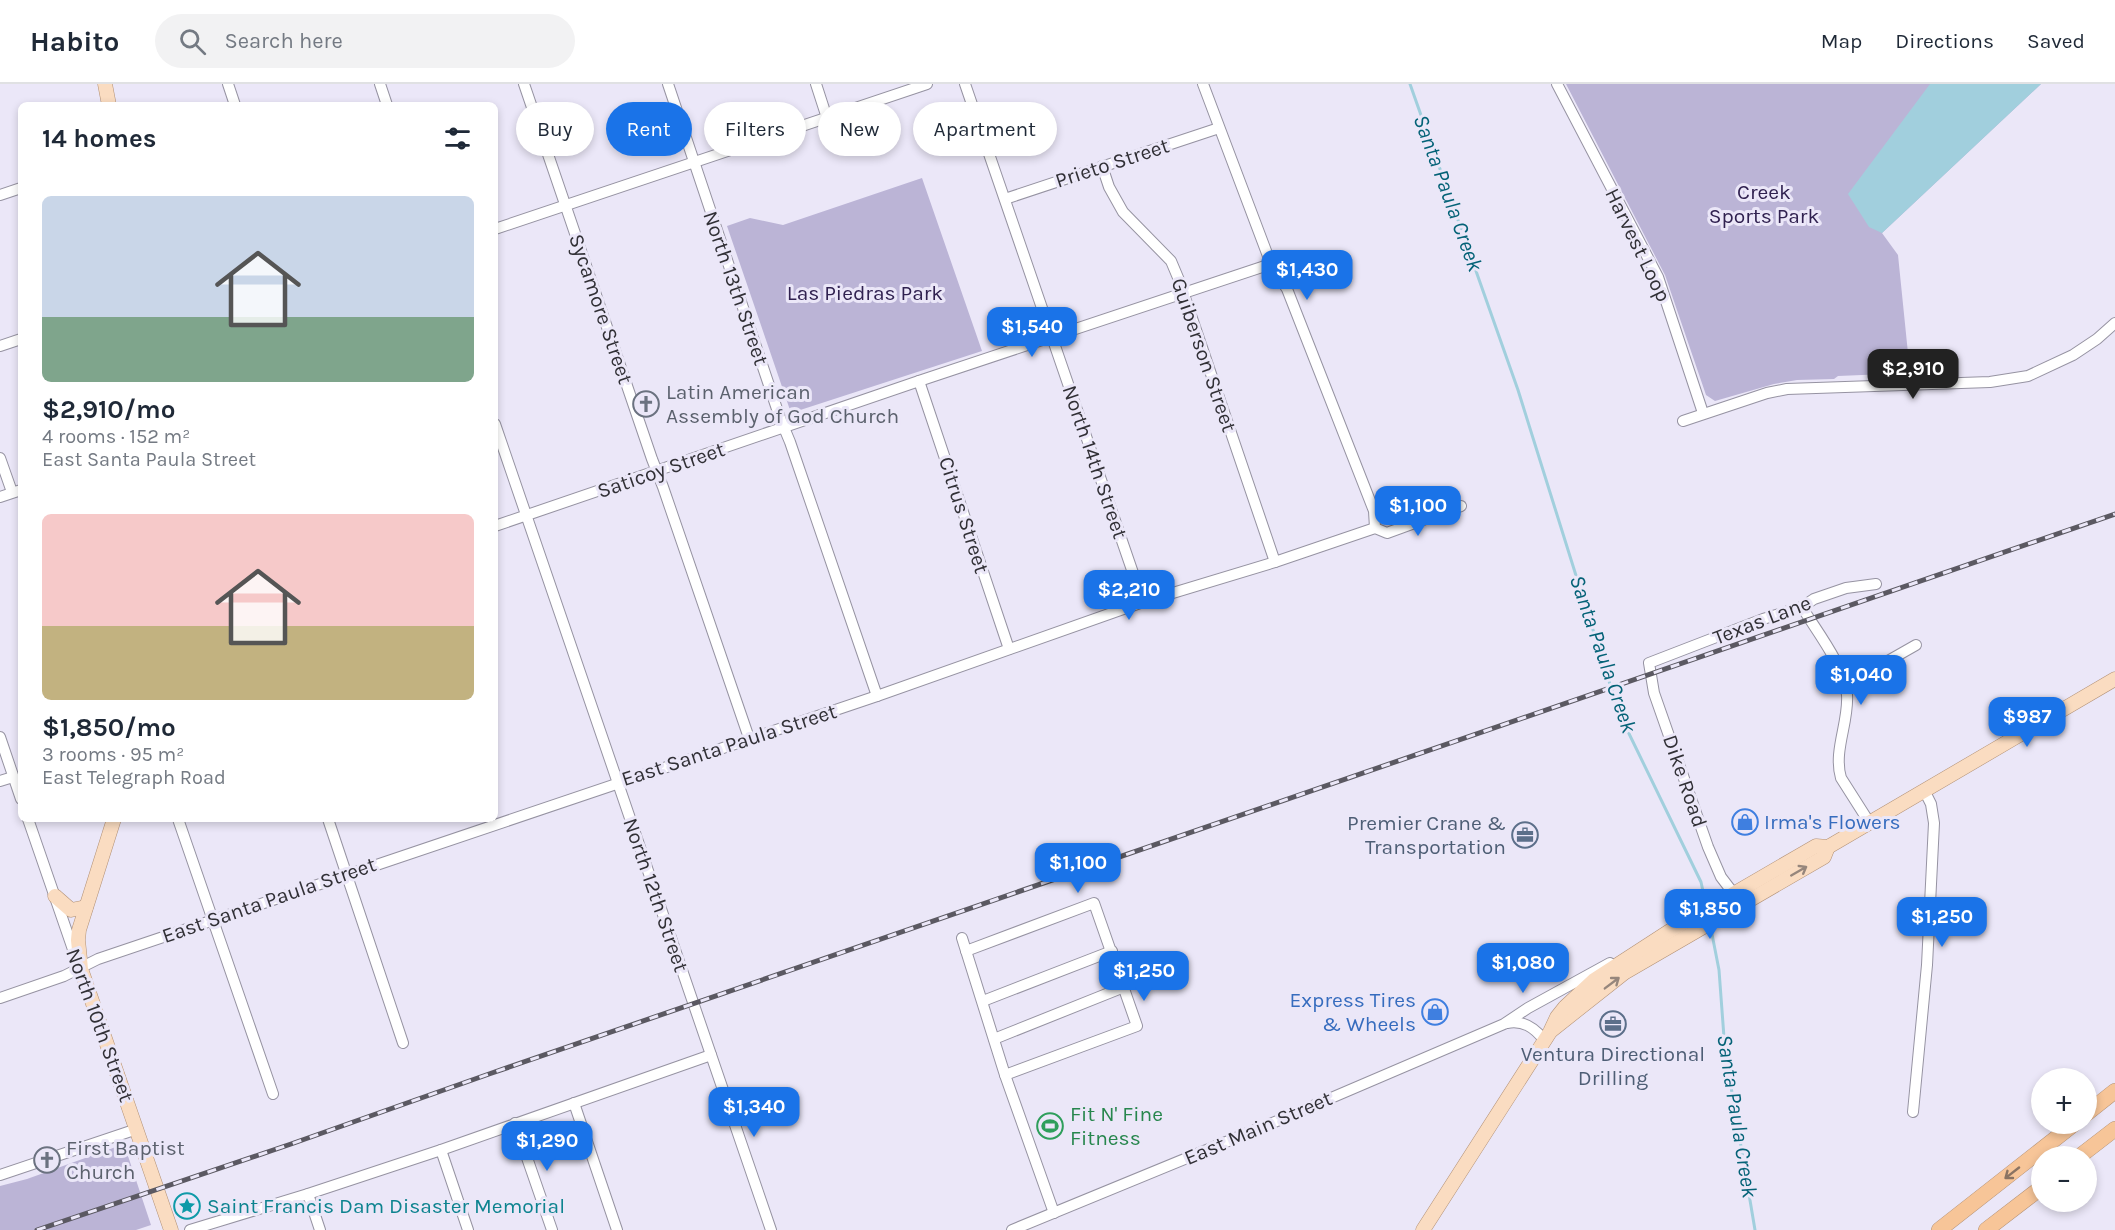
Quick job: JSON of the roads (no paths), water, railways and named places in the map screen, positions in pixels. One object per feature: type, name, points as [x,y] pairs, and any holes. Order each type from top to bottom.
[{"type":"highway","points":[[2097,1105],[2115,1091]]},
{"type":"highway","points":[[2093,1146],[2115,1129]]},
{"type":"highway","points":[[1939,1230],[2061,1134]]},
{"type":"highway","points":[[1986,1230],[2031,1195]]},
{"type":"main road","points":[[105,84],[108,102]]},
{"type":"main road","points":[[1423,1230],[1557,1017],[1580,990],[1602,974],[1671,938],[1816,846],[1828,846],[2115,679]]},
{"type":"main road","points":[[81,969],[78,940],[113,822]]},
{"type":"main road","points":[[54,897],[70,910],[87,907]]},
{"type":"main road","name":"North 10th Street","points":[[81,969],[171,1230]]},
{"type":"street","points":[[228,84],[234,102]]},
{"type":"street","points":[[380,84],[386,102]]},
{"type":"street","name":"Sycamore Street","points":[[524,84],[749,738]]},
{"type":"street","name":"North 13th Street","points":[[668,84],[877,696]]},
{"type":"street","points":[[816,84],[822,102]]},
{"type":"street","points":[[874,102],[927,84]]},
{"type":"street","name":"North 14th Street","points":[[965,84],[1143,602]]},
{"type":"street","points":[[1203,84],[1271,264],[1287,289],[1374,511],[1375,528]]},
{"type":"street","name":"Harvest Loop","points":[[1557,84],[1658,277],[1702,413]]},
{"type":"street","points":[[498,228],[818,121]]},
{"type":"street","name":"Prieto Street","points":[[1005,199],[1219,128]]},
{"type":"street","name":"Guiberson Street","points":[[1102,166],[1109,187],[1123,212],[1171,261],[1275,562]]},
{"type":"street","points":[[0,195],[18,189]]},
{"type":"street","name":"Saticoy Street","points":[[498,525],[1271,264]]},
{"type":"street","points":[[1683,421],[1767,393],[1787,389],[1990,382],[2028,376],[2073,355],[2097,339],[2115,323]]},
{"type":"street","points":[[0,346],[18,340]]},
{"type":"street","name":"Citrus Street","points":[[919,381],[1009,649]]},
{"type":"street","name":"North 12th Street","points":[[498,433],[771,1230]]},
{"type":"street","points":[[0,458],[17,491],[0,497]]},
{"type":"street","name":"East Santa Paula Street","points":[[0,998],[81,969],[98,959],[877,696],[1143,602],[1275,562],[1375,528],[1387,533],[1461,506]]},
{"type":"street","name":"Texas Lane","points":[[1649,663],[1763,619],[1802,607],[1814,599],[1846,588],[1876,584]]},
{"type":"street","points":[[1802,607],[1830,652],[1844,682],[1846,713],[1839,772],[1869,822]]},
{"type":"street","points":[[1844,682],[1858,678],[1916,645]]},
{"type":"street","name":"Dike Road","points":[[1649,663],[1654,693],[1707,847],[1730,901]]},
{"type":"street","points":[[0,737],[18,791]]},
{"type":"street","points":[[0,781],[13,777]]},
{"type":"street","points":[[1913,1112],[1927,965],[1934,823],[1931,804],[1924,790]]},
{"type":"street","name":"North 10th Street","points":[[29,822],[81,969]]},
{"type":"street","points":[[179,822],[273,1094]]},
{"type":"street","points":[[329,822],[403,1043]]},
{"type":"street","points":[[966,951],[1094,903],[1137,1026],[1005,1075]]},
{"type":"street","points":[[962,938],[1005,1075],[1054,1213]]},
{"type":"street","name":"East Main Street","points":[[1012,1230],[1503,1024],[1558,992],[1671,938]]},
{"type":"street","points":[[983,1001],[1112,951]]},
{"type":"street","points":[[994,1039],[1124,987]]},
{"type":"street","name":"East Main Street","points":[[1503,1024],[1516,1022],[1529,1025],[1547,1036]]},
{"type":"street","points":[[190,1230],[441,1150],[711,1055]]},
{"type":"street","points":[[574,1103],[617,1230]]},
{"type":"street","points":[[515,1124],[552,1230]]},
{"type":"street","points":[[0,1175],[137,1129]]},
{"type":"street","points":[[441,1150],[468,1230]]},
{"type":"street","points":[[308,1194],[320,1230]]},
{"type":"water","points":[[1930,84],[2041,84],[1882,233],[1869,227],[1848,194]]},
{"type":"waterway","name":"Santa Paula Creek","points":[[1410,84],[1518,390],[1619,713],[1701,882],[1706,905]]},
{"type":"waterway","name":"Santa Paula Creek","points":[[1711,929],[1719,970],[1725,1051],[1755,1230]]},
{"type":"railway","points":[[37,1230],[2115,514]]},
{"type":"place","name":"Latin American Assembly of God Church","points":[[646,404]]},
{"type":"place","name":"Irma's Flowers","points":[[1745,822]]},
{"type":"place","name":"Premier Crane & Transportation","points":[[1525,835]]},
{"type":"place","name":"Express Tires & Wheels","points":[[1435,1012]]},
{"type":"place","name":"Ventura Directional Drilling","points":[[1613,1024]]},
{"type":"place","name":"Fit N' Fine Fitness","points":[[1050,1126]]},
{"type":"place","name":"First Baptist Church","points":[[47,1160]]},
{"type":"place","name":"Saint Francis Dam Disaster Memorial","points":[[187,1206]]},
{"type":"park label","name":"Creek Sports Park","points":[[1764,204]]},
{"type":"park label","name":"Las Piedras Park","points":[[865,293]]}]
